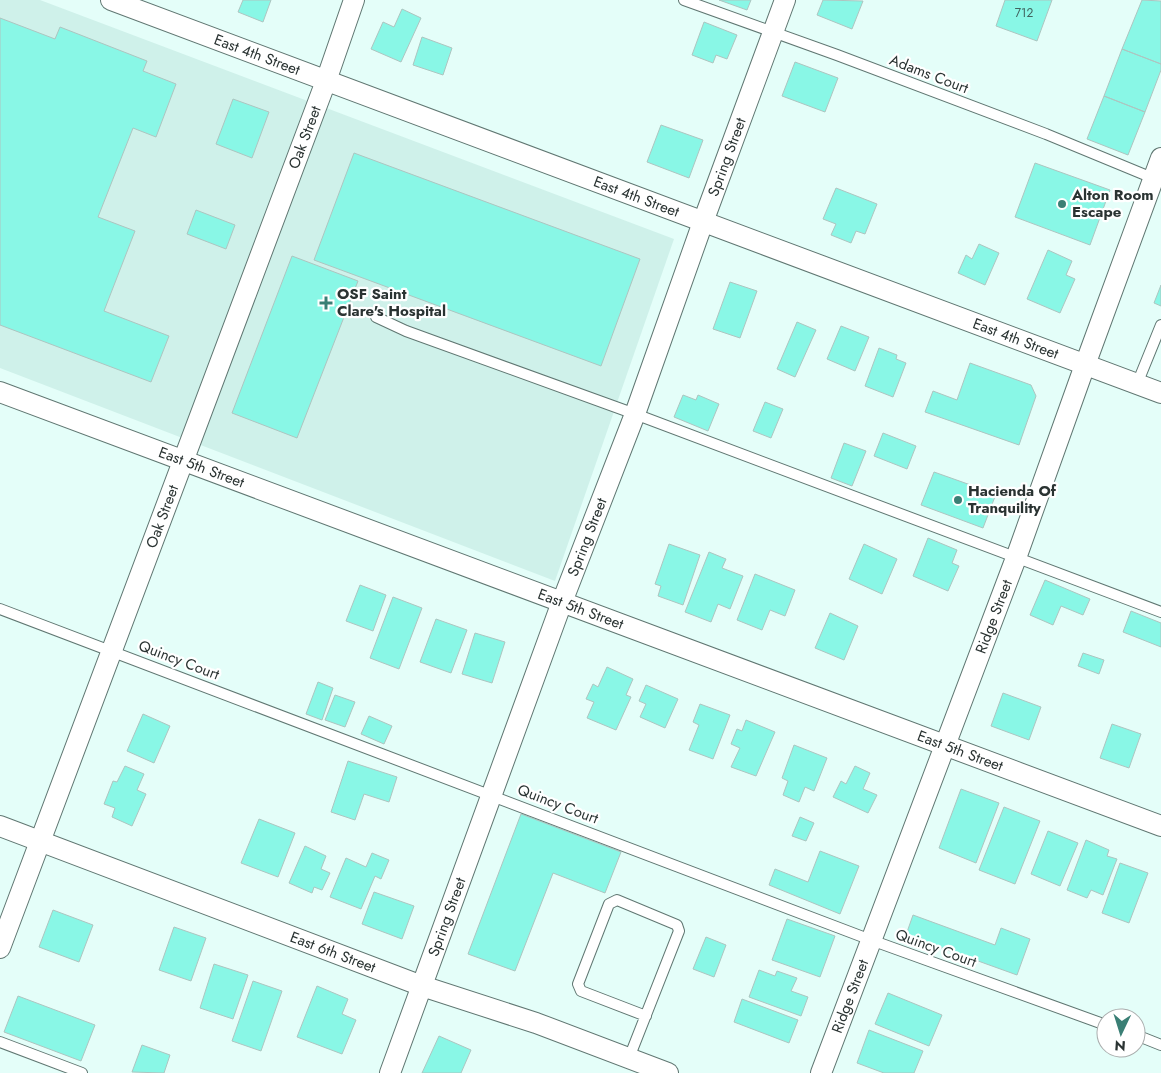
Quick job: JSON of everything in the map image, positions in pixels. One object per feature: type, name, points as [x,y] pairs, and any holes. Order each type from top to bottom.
[{"type":"street","name":"East 4th Street","points":[[111,0],[1161,393]]},
{"type":"street","name":"Oak Street","points":[[0,948],[326,80],[354,0]]},
{"type":"street","name":"Spring Street","points":[[390,1073],[562,602],[636,414],[703,222],[785,0]]},
{"type":"street","name":"Ridge Street","points":[[821,1073],[1016,558],[1085,365],[1157,180],[1161,158]]},
{"type":"street","name":"East 5th Street","points":[[0,392],[1161,826]]},
{"type":"street","name":"East 6th Street","points":[[0,826],[422,986],[536,1023],[668,1073]]},
{"type":"lane","name":"Adams Court","points":[[684,0],[837,55],[1046,134],[1157,180]]},
{"type":"lane","points":[[376,317],[406,331],[636,414],[1161,612]]},
{"type":"lane","points":[[1137,384],[1161,324]]},
{"type":"lane","name":"Quincy Court","points":[[0,609],[871,940],[1096,1020]]},
{"type":"lane","points":[[629,1058],[646,1016],[678,931],[677,925],[617,900],[609,904],[578,984],[581,991],[646,1016]]},
{"type":"lane","points":[[1146,1039],[1161,1045]]},
{"type":"lane","points":[[0,1042],[82,1073]]},
{"type":"shaded area","name":"OSF Saint Clare's Hospital","points":[[0,0],[40,0],[674,239],[555,581],[0,368]]},
{"type":"building","points":[[243,0],[271,0],[263,22],[238,12]]},
{"type":"building","points":[[719,0],[751,0],[747,10]]},
{"type":"building","points":[[823,0],[863,1],[852,29],[817,15]]},
{"type":"building","points":[[1005,0],[1052,0],[1037,41],[996,26]]},
{"type":"building","points":[[1142,0],[1161,1],[1161,64],[1122,49]]},
{"type":"building","points":[[402,9],[421,18],[401,62],[371,49],[383,22],[394,27]]},
{"type":"building","points":[[0,18],[55,39],[60,27],[147,61],[143,71],[176,84],[156,137],[133,128],[98,217],[135,231],[104,311],[169,336],[151,382],[0,325]]},
{"type":"building","points":[[704,22],[737,35],[727,59],[716,55],[713,63],[692,55]]},
{"type":"building","points":[[422,37],[452,48],[443,75],[413,65]]},
{"type":"building","points":[[1122,49],[1161,64],[1161,70],[1145,112],[1104,96]]},
{"type":"building","points":[[795,62],[838,78],[825,112],[782,96]]},
{"type":"building","points":[[1104,96],[1145,112],[1128,155],[1087,139]]},
{"type":"building","points":[[233,99],[269,112],[252,158],[216,144]]},
{"type":"building","points":[[661,125],[703,140],[689,178],[647,162]]},
{"type":"building","points":[[354,153],[640,259],[601,366],[314,260]]},
{"type":"building","name":"Alton Room Escape","points":[[1035,163],[1110,190],[1090,245],[1015,217]]},
{"type":"building","points":[[836,188],[877,204],[865,234],[856,231],[851,243],[831,235],[836,224],[823,219]]},
{"type":"building","points":[[196,210],[235,225],[226,249],[187,234]]},
{"type":"building","points":[[979,244],[999,253],[985,285],[958,273],[966,255],[972,259]]},
{"type":"building","points":[[1048,250],[1072,261],[1066,275],[1075,279],[1060,313],[1027,299]]},
{"type":"building","points":[[292,256],[358,281],[297,438],[232,413]]},
{"type":"building","points":[[730,282],[757,291],[740,338],[713,329]]},
{"type":"building","points":[[1161,285],[1161,306],[1154,303]]},
{"type":"building","points":[[797,322],[816,330],[795,377],[777,369]]},
{"type":"building","points":[[841,326],[869,337],[855,371],[827,359]]},
{"type":"building","points":[[879,348],[897,355],[896,359],[906,363],[893,397],[865,386]]},
{"type":"building","points":[[970,363],[1031,385],[1036,396],[1019,445],[925,412],[933,391],[957,400]]},
{"type":"building","points":[[683,395],[696,400],[698,395],[719,404],[708,431],[674,417]]},
{"type":"building","points":[[765,402],[783,409],[771,438],[753,431]]},
{"type":"building","points":[[883,433],[916,446],[907,469],[874,456]]},
{"type":"building","points":[[844,443],[866,451],[852,486],[831,478]]},
{"type":"building","name":"Hacienda Of Tranquility","points":[[934,472],[996,494],[983,528],[921,505]]},
{"type":"building","points":[[928,538],[957,550],[952,563],[959,566],[948,591],[913,576]]},
{"type":"building","points":[[669,544],[700,555],[683,605],[658,596],[661,586],[655,584]]},
{"type":"building","points":[[864,544],[897,559],[882,594],[849,579]]},
{"type":"building","points":[[709,552],[726,559],[722,568],[743,576],[730,609],[718,604],[711,622],[685,612]]},
{"type":"building","points":[[755,574],[795,590],[785,616],[770,610],[762,630],[737,620]]},
{"type":"building","points":[[1045,580],[1090,599],[1083,615],[1061,606],[1053,625],[1030,615]]},
{"type":"building","points":[[360,585],[386,595],[373,631],[346,621]]},
{"type":"building","points":[[393,597],[422,608],[399,669],[370,658]]},
{"type":"building","points":[[1131,611],[1161,623],[1161,647],[1123,632]]},
{"type":"building","points":[[830,613],[858,626],[844,660],[815,648]]},
{"type":"building","points":[[436,619],[467,630],[451,673],[420,662]]},
{"type":"building","points":[[475,633],[505,642],[492,683],[462,674]]},
{"type":"building","points":[[1083,653],[1104,660],[1099,674],[1078,666]]},
{"type":"building","points":[[607,667],[633,679],[626,695],[631,697],[616,730],[587,718],[594,702],[586,699],[593,684],[598,687]]},
{"type":"building","points":[[318,682],[333,688],[322,720],[306,714]]},
{"type":"building","points":[[646,685],[678,699],[665,728],[640,717],[646,704],[639,701]]},
{"type":"building","points":[[1003,693],[1041,707],[1029,740],[991,726]]},
{"type":"building","points":[[335,695],[355,702],[345,727],[325,720]]},
{"type":"building","points":[[700,704],[730,715],[713,759],[689,750],[699,725],[693,722]]},
{"type":"building","points":[[143,714],[170,726],[154,763],[127,751]]},
{"type":"building","points":[[369,716],[392,726],[384,744],[361,734]]},
{"type":"building","points":[[746,720],[775,732],[756,776],[731,767],[740,748],[731,744],[737,729],[742,731]]},
{"type":"building","points":[[1112,724],[1141,734],[1129,768],[1100,758]]},
{"type":"building","points":[[794,745],[827,758],[814,791],[805,787],[799,802],[783,795],[788,781],[782,778]]},
{"type":"building","points":[[348,761],[397,777],[389,802],[364,794],[355,820],[331,812]]},
{"type":"building","points":[[125,766],[144,774],[137,790],[146,794],[132,826],[112,817],[115,808],[104,804],[113,781],[117,782]]},
{"type":"building","points":[[855,766],[870,773],[863,789],[877,795],[868,813],[833,797],[841,781],[846,784]]},
{"type":"building","points":[[961,789],[999,803],[976,863],[939,848]]},
{"type":"building","points":[[1004,807],[1040,821],[1015,884],[979,870]]},
{"type":"building","points":[[521,814],[621,852],[605,893],[553,873],[515,971],[468,954]]},
{"type":"building","points":[[800,817],[814,823],[806,841],[792,836]]},
{"type":"building","points":[[259,819],[295,833],[278,877],[241,863]]},
{"type":"building","points":[[1048,831],[1078,843],[1060,886],[1031,874]]},
{"type":"building","points":[[1086,840],[1109,850],[1107,856],[1117,859],[1103,895],[1091,890],[1087,898],[1067,890]]},
{"type":"building","points":[[305,846],[326,856],[321,869],[330,873],[322,890],[314,887],[312,893],[289,883]]},
{"type":"building","points":[[820,851],[859,866],[840,914],[769,885],[775,869],[808,882]]},
{"type":"building","points":[[372,853],[389,860],[381,879],[375,876],[361,909],[330,897],[346,858],[366,867]]},
{"type":"building","points":[[1120,863],[1148,873],[1129,923],[1102,913]]},
{"type":"building","points":[[374,892],[414,906],[402,939],[362,924]]},
{"type":"building","points":[[53,910],[93,925],[79,962],[39,947]]},
{"type":"building","points":[[913,915],[995,945],[1001,928],[1030,939],[1017,975],[906,935]]},
{"type":"building","points":[[787,919],[835,936],[820,977],[772,960]]},
{"type":"building","points":[[174,927],[206,938],[191,981],[159,970]]},
{"type":"building","points":[[706,937],[726,945],[714,977],[693,969]]},
{"type":"building","points":[[214,964],[248,975],[233,1019],[200,1008]]},
{"type":"building","points":[[759,970],[775,976],[777,971],[797,978],[791,991],[808,997],[801,1016],[749,997]]},
{"type":"building","points":[[253,981],[282,991],[261,1051],[232,1041]]},
{"type":"building","points":[[317,986],[348,999],[342,1014],[356,1020],[342,1054],[297,1037]]},
{"type":"building","points":[[888,993],[942,1015],[929,1046],[875,1024]]},
{"type":"building","points":[[18,996],[95,1025],[81,1061],[4,1032]]},
{"type":"building","points":[[742,999],[798,1020],[789,1043],[734,1022]]},
{"type":"building","points":[[869,1030],[923,1051],[914,1073],[884,1073],[857,1063]]},
{"type":"building","points":[[439,1036],[471,1050],[461,1073],[422,1073]]},
{"type":"building","points":[[142,1045],[170,1055],[164,1073],[132,1072]]},
{"type":"place","name":"Alton Room Escape","points":[[1062,204]]},
{"type":"place","name":"OSF Saint Clare's Hospital","points":[[326,303]]},
{"type":"place","name":"Hacienda Of Tranquility","points":[[958,500]]}]
